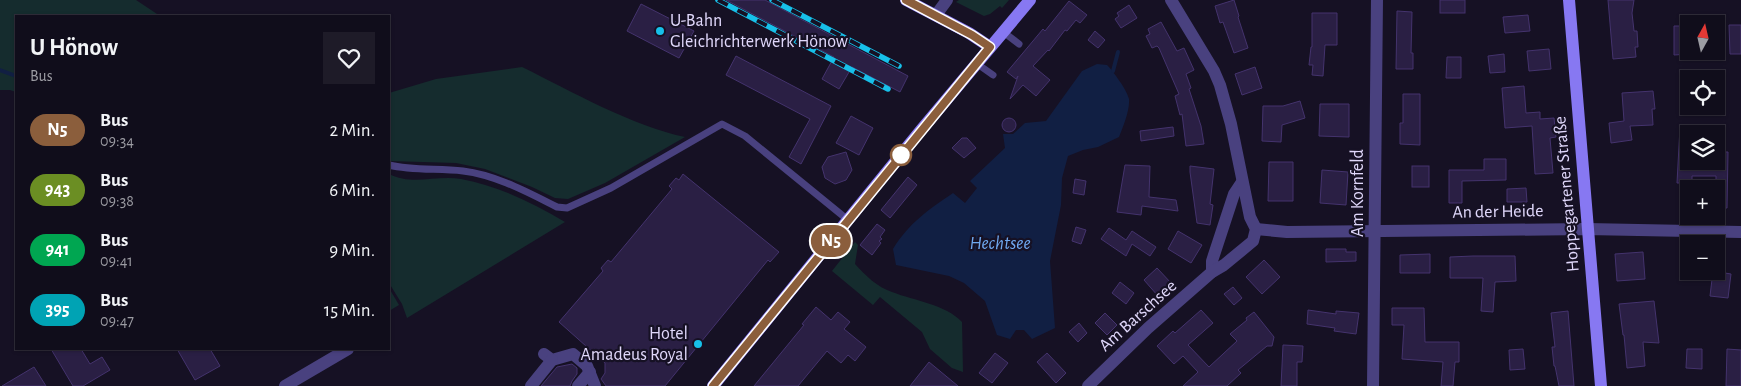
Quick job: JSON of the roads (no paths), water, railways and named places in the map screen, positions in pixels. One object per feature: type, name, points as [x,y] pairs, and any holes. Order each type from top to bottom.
[{"type":"main road","points":[[906,0],[972,35],[990,47]]},
{"type":"main road","points":[[713,386],[1002,31],[1030,0]]},
{"type":"main road","name":"Hoppegartener Straße","points":[[1569,0],[1600,386]]},
{"type":"street","points":[[936,15],[947,0]]},
{"type":"street","points":[[1171,0],[1214,71],[1220,85],[1231,124],[1250,218],[1256,229]]},
{"type":"street","name":"Am Kornfeld","points":[[1373,386],[1377,0]]},
{"type":"street","points":[[1212,272],[1212,261],[1234,194],[1242,182]]},
{"type":"street","name":"An der Heide","points":[[1256,229],[1287,232],[1587,229],[1741,232]]},
{"type":"street","name":"Am Barschsee","points":[[1088,386],[1148,328],[1212,272],[1224,265],[1253,241],[1256,229]]},
{"type":"street","points":[[285,386],[346,350]]},
{"type":"street","points":[[528,383],[548,357],[573,354],[587,366],[596,386]]},
{"type":"street","points":[[578,386],[590,372]]},
{"type":"lane","points":[[1002,31],[1019,44]]},
{"type":"lane","points":[[976,63],[993,75]]},
{"type":"lane","points":[[390,165],[425,170],[463,171],[493,178],[557,207],[567,208],[611,188],[722,124],[746,136],[848,220]]},
{"type":"water","name":"Hechtsee","points":[[1097,64],[1107,65],[1116,76],[1128,95],[1128,108],[1119,137],[1098,147],[1068,156],[1062,178],[1061,205],[1050,261],[1055,328],[1032,339],[1024,330],[1016,330],[1010,339],[997,335],[985,301],[964,283],[949,276],[896,265],[893,249],[912,224],[953,193],[965,203],[977,188],[970,181],[1005,148],[1003,134],[1013,134],[1025,123],[1046,121],[1082,71]]},
{"type":"waterway","points":[[1113,71],[1118,52]]},
{"type":"waterway","points":[[0,70],[15,76]]},
{"type":"railway","points":[[718,0],[888,89]]},
{"type":"railway","points":[[772,0],[899,66]]},
{"type":"place","name":"U-Bahn Gleichrichterwerk Hönow","points":[[660,31]]},
{"type":"place","name":"Hotel Amadeus Royal","points":[[698,344]]}]
